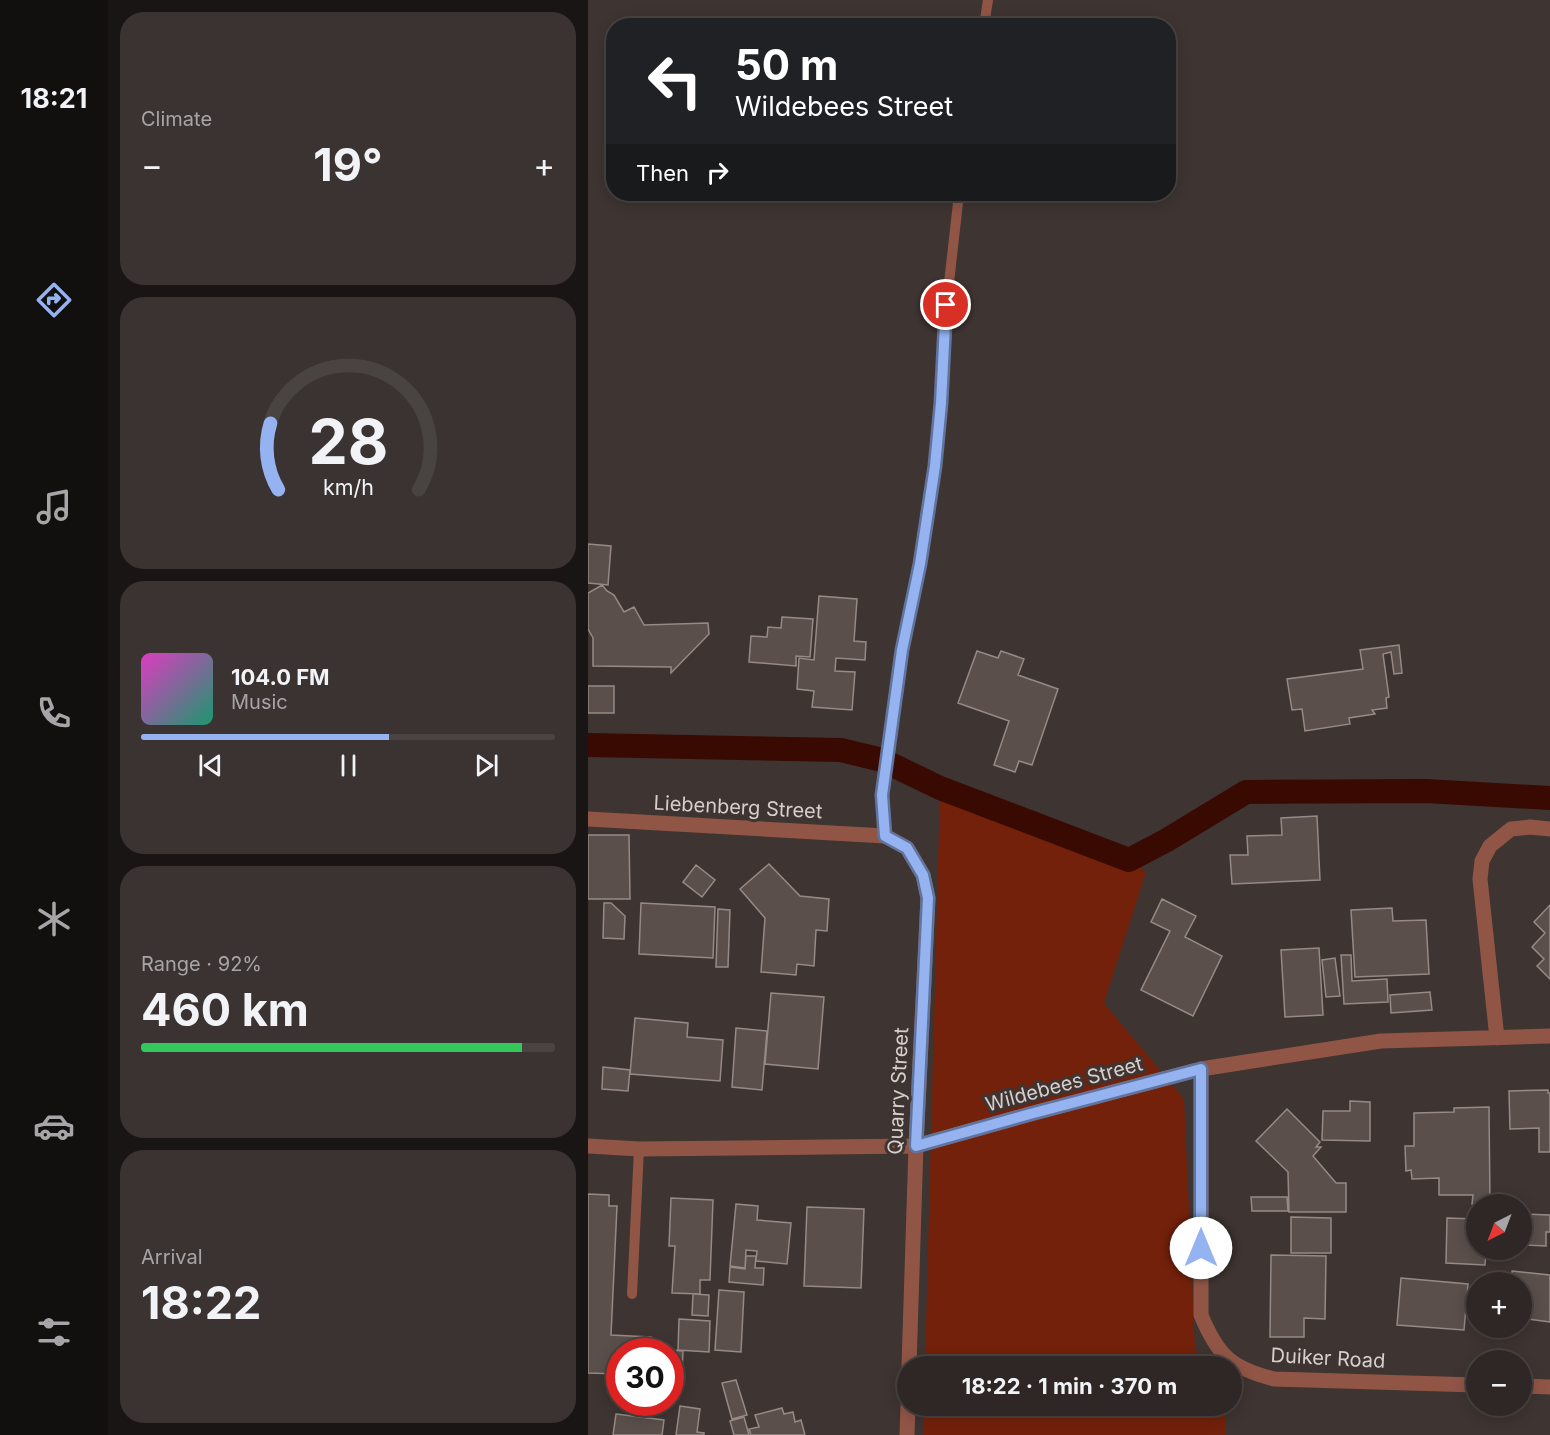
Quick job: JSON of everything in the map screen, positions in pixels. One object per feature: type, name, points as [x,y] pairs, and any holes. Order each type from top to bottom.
[{"type":"street","name":"Liebenberg Street","points":[[588,819],[885,836]]},
{"type":"street","points":[[1497,1038],[1480,879],[1482,861],[1490,846],[1511,829],[1550,828]]},
{"type":"street","name":"Quarry Street","points":[[885,836],[907,848],[923,875],[928,898],[916,1146],[909,1356]]},
{"type":"street","name":"Wildebees Street","points":[[588,1146],[639,1149],[916,1146],[1201,1069],[1381,1041],[1550,1036]]},
{"type":"street","name":"Duiker Road","points":[[1201,1069],[1201,1315],[1210,1337],[1224,1355],[1247,1372],[1274,1380],[1466,1385]]},
{"type":"street","points":[[1532,1386],[1550,1387]]},
{"type":"street","points":[[907,1435],[908,1416]]},
{"type":"lane","points":[[985,18],[988,0]]},
{"type":"lane","points":[[885,836],[882,795],[902,650],[920,564],[935,466],[941,403],[944,327],[958,201]]},
{"type":"lane","points":[[632,1294],[639,1149]]},
{"type":"shaded area","points":[[940,788],[1129,860],[1146,872],[1104,1003],[1184,1099],[1195,1349],[1199,1356],[925,1356]]},
{"type":"shaded area","points":[[924,1416],[1226,1416],[1226,1435],[923,1435]]},
{"type":"building","points":[[588,544],[611,546],[608,585],[588,583]]},
{"type":"building","points":[[602,585],[614,595],[624,612],[634,607],[644,625],[708,623],[709,634],[671,673],[671,667],[593,666],[593,638],[588,629],[588,593]]},
{"type":"building","points":[[819,596],[857,599],[854,641],[866,642],[865,660],[836,658],[835,671],[855,672],[852,710],[812,707],[814,691],[797,689],[799,658],[814,660]]},
{"type":"building","points":[[782,617],[813,619],[810,657],[796,656],[796,666],[749,662],[751,636],[767,637],[768,627],[781,628]]},
{"type":"building","points":[[1399,645],[1402,673],[1394,674],[1391,652],[1383,654],[1389,697],[1386,698],[1387,708],[1372,710],[1375,714],[1349,718],[1350,724],[1305,731],[1302,709],[1292,710],[1287,679],[1363,669],[1360,650]]},
{"type":"building","points":[[977,651],[998,658],[1001,651],[1024,659],[1018,675],[1058,689],[1032,765],[1019,761],[1015,772],[994,765],[1009,721],[958,703]]},
{"type":"building","points":[[588,686],[614,686],[614,713],[588,713]]},
{"type":"building","points":[[1317,816],[1320,880],[1232,884],[1230,855],[1248,855],[1247,836],[1282,835],[1281,818]]},
{"type":"building","points":[[588,835],[629,835],[630,899],[588,899]]},
{"type":"building","points":[[769,864],[800,896],[829,899],[827,931],[816,930],[814,966],[797,964],[796,975],[761,972],[765,918],[740,889]]},
{"type":"building","points":[[696,865],[715,880],[702,897],[683,882]]},
{"type":"building","points":[[1162,899],[1196,916],[1185,937],[1222,956],[1193,1016],[1141,990],[1170,931],[1151,922]]},
{"type":"building","points":[[604,903],[611,903],[625,916],[624,939],[603,938]]},
{"type":"building","points":[[641,903],[715,907],[713,958],[639,954]]},
{"type":"building","points":[[1550,905],[1550,979],[1537,966],[1544,959],[1532,947],[1545,933],[1534,922]]},
{"type":"building","points":[[1392,908],[1393,921],[1426,920],[1429,974],[1355,977],[1351,910]]},
{"type":"building","points":[[718,909],[730,910],[728,967],[716,967]]},
{"type":"building","points":[[1319,948],[1323,1015],[1285,1017],[1281,950]]},
{"type":"building","points":[[1341,955],[1351,955],[1352,981],[1387,979],[1388,1002],[1344,1004]]},
{"type":"building","points":[[1335,958],[1340,996],[1326,997],[1322,960]]},
{"type":"building","points":[[1430,992],[1432,1010],[1391,1013],[1390,995]]},
{"type":"building","points":[[771,993],[824,997],[818,1069],[765,1064]]},
{"type":"building","points":[[635,1018],[688,1023],[687,1037],[723,1040],[720,1081],[630,1074]]},
{"type":"building","points":[[736,1028],[767,1031],[762,1090],[732,1087]]},
{"type":"building","points":[[603,1067],[630,1070],[628,1091],[602,1089]]},
{"type":"building","points":[[1548,1090],[1550,1093],[1550,1152],[1539,1152],[1539,1128],[1510,1129],[1509,1091]]},
{"type":"building","points":[[1350,1101],[1370,1102],[1370,1141],[1322,1140],[1323,1111],[1350,1111]]},
{"type":"building","points":[[1489,1107],[1490,1194],[1439,1195],[1439,1178],[1412,1179],[1411,1170],[1406,1171],[1405,1146],[1414,1146],[1414,1113],[1454,1112],[1454,1108]]},
{"type":"building","points":[[1287,1109],[1320,1142],[1316,1147],[1321,1147],[1313,1156],[1336,1183],[1346,1183],[1346,1212],[1289,1212],[1288,1172],[1256,1141]]},
{"type":"building","points":[[588,1194],[609,1195],[609,1206],[617,1206],[611,1335],[651,1338],[606,1338],[606,1374],[588,1373]]},
{"type":"building","points":[[1251,1197],[1287,1197],[1288,1211],[1252,1211]]},
{"type":"building","points":[[671,1198],[713,1200],[710,1280],[700,1280],[700,1294],[672,1293],[675,1246],[669,1246]]},
{"type":"building","points":[[736,1204],[758,1206],[757,1220],[791,1223],[787,1264],[756,1261],[757,1251],[746,1250],[745,1268],[730,1266]]},
{"type":"building","points":[[807,1207],[864,1209],[861,1288],[804,1286]]},
{"type":"building","points":[[1532,1214],[1550,1215],[1550,1232],[1546,1232],[1546,1246],[1532,1245]]},
{"type":"building","points":[[1291,1217],[1331,1218],[1331,1253],[1291,1253]]},
{"type":"building","points":[[1447,1218],[1466,1219],[1466,1260],[1485,1260],[1485,1265],[1446,1263]]},
{"type":"building","points":[[1271,1255],[1326,1256],[1325,1319],[1304,1318],[1304,1337],[1270,1337]]},
{"type":"building","points":[[746,1256],[756,1256],[755,1268],[764,1268],[763,1285],[729,1282],[730,1267],[745,1269]]},
{"type":"building","points":[[1532,1273],[1550,1275],[1550,1322],[1532,1320]]},
{"type":"building","points":[[1401,1278],[1466,1284],[1464,1330],[1397,1325]]},
{"type":"building","points":[[719,1290],[744,1292],[741,1352],[715,1350]]},
{"type":"building","points":[[693,1294],[709,1295],[708,1316],[692,1315]]},
{"type":"building","points":[[679,1319],[710,1321],[709,1352],[684,1350],[684,1338],[678,1338]]},
{"type":"building","points":[[736,1380],[747,1415],[732,1419],[722,1383]]},
{"type":"building","points":[[684,1407],[700,1409],[697,1432],[704,1433],[704,1435],[676,1435],[679,1416],[684,1416]]},
{"type":"building","points":[[782,1408],[784,1414],[793,1412],[795,1422],[801,1420],[805,1435],[751,1435],[749,1429],[759,1427],[755,1415]]},
{"type":"building","points":[[616,1416],[664,1420],[662,1435],[613,1435]]},
{"type":"building","points":[[744,1417],[749,1435],[734,1435],[730,1421]]},
{"type":"waterway","points":[[588,745],[841,750],[882,760],[940,788],[1129,860],[1167,840],[1246,792],[1426,791],[1550,798]]},
{"type":"route","points":[[946,305],[935,466],[920,564],[902,650],[882,795],[885,836],[907,848],[923,875],[928,898],[916,1146],[1201,1069],[1201,1248]]}]
